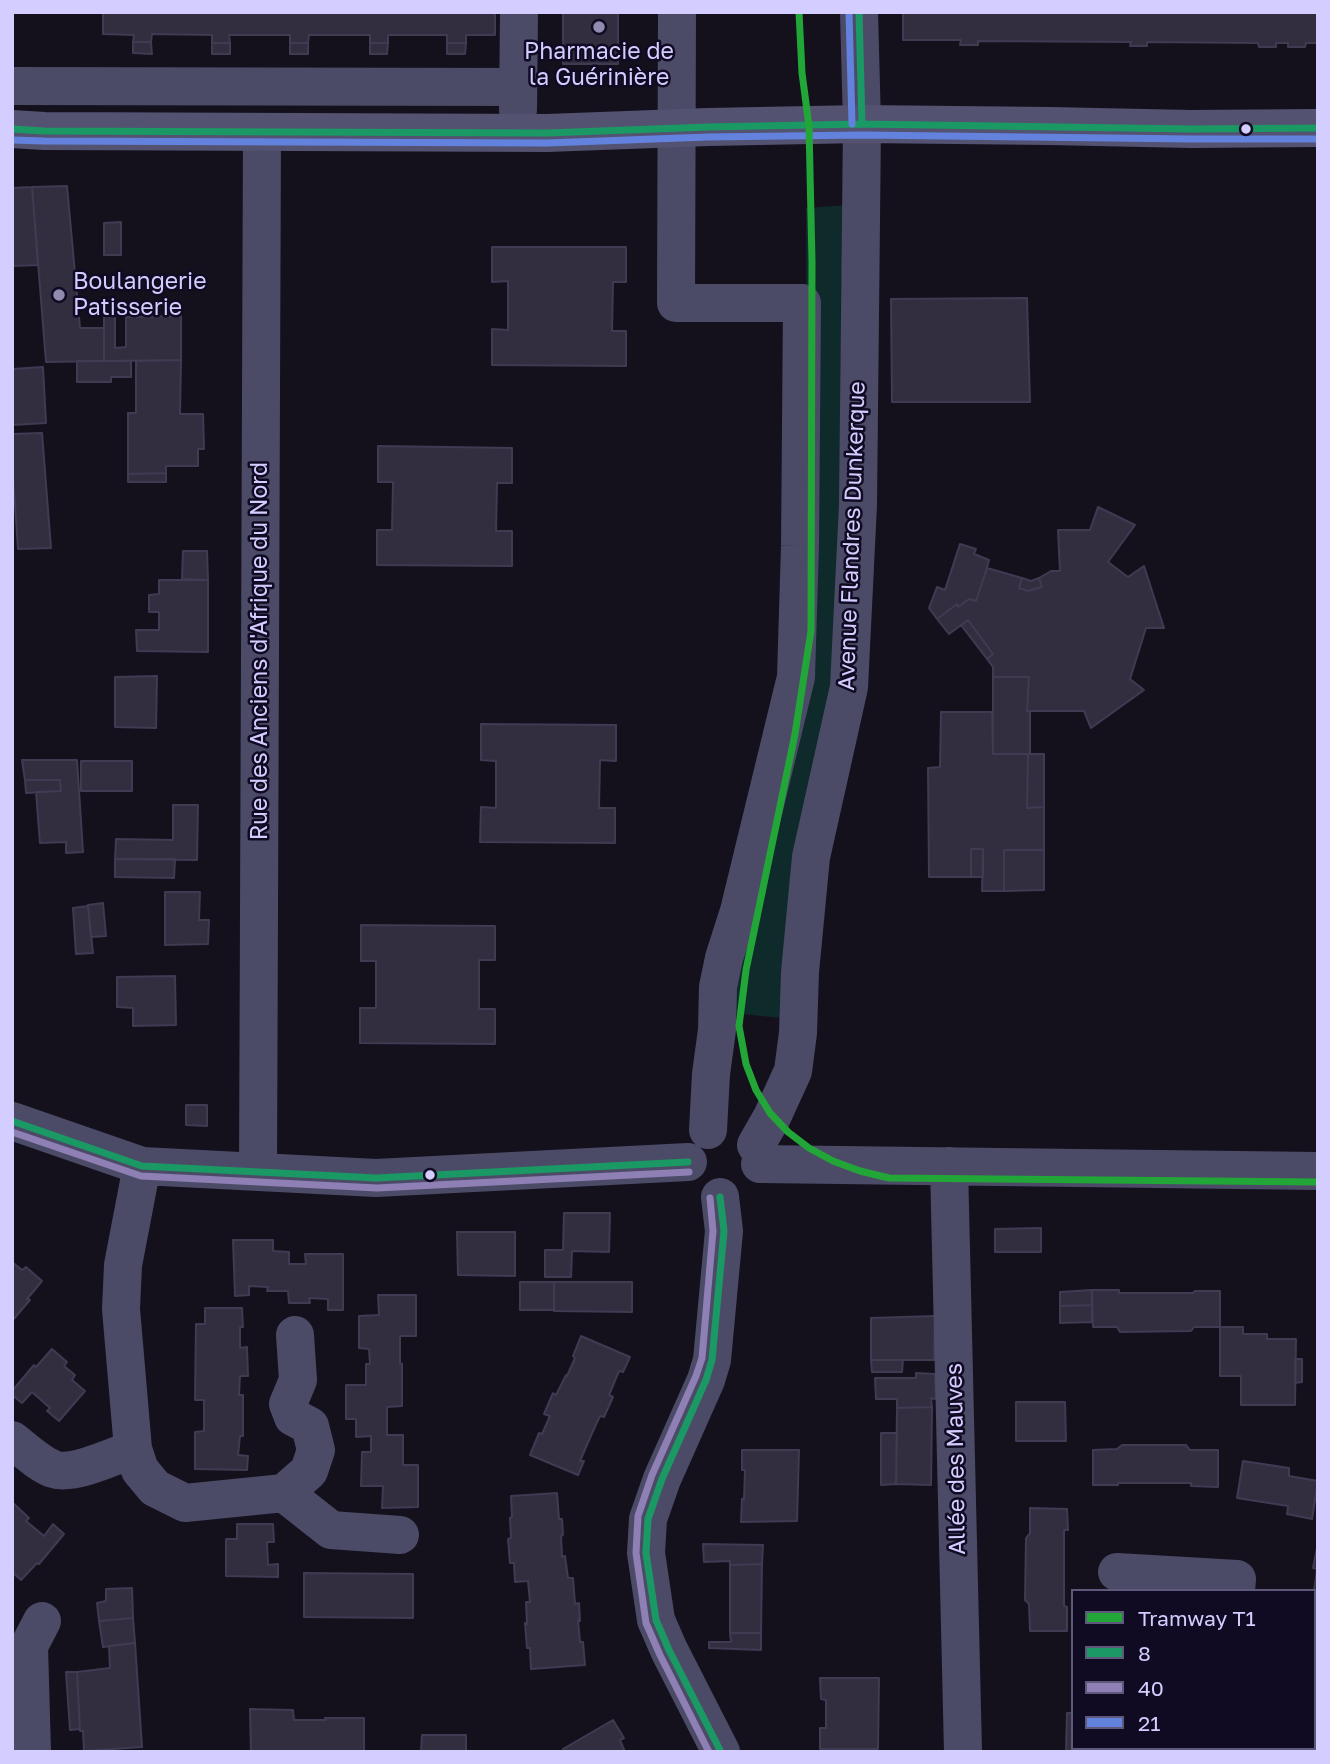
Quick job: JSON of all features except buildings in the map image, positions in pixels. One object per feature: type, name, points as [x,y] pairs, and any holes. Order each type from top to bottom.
[{"type":"main road","points":[[12,129],[518,133],[862,124],[1191,129],[1318,128]]},
{"type":"street","points":[[518,133],[519,12]]},
{"type":"street","points":[[677,12],[677,303],[802,303],[796,677],[718,987],[708,1130]]},
{"type":"street","name":"Avenue Flandres Dunkerque","points":[[758,1154],[793,1071],[811,857],[849,687],[858,505],[862,124],[859,12]]},
{"type":"street","points":[[12,86],[518,87]]},
{"type":"street","name":"Rue des Anciens d'Afrique du Nord","points":[[258,1171],[262,132]]},
{"type":"street","points":[[12,1121],[142,1166],[376,1178],[688,1162]]},
{"type":"street","points":[[722,1126],[734,1127],[749,1135],[758,1154],[757,1175],[746,1190],[730,1197],[720,1197],[699,1187],[688,1162],[691,1148],[698,1138],[708,1130],[722,1126]]},
{"type":"street","points":[[758,1154],[949,1166],[1318,1171]]},
{"type":"street","points":[[142,1166],[123,1265],[121,1309],[133,1449],[140,1470],[155,1488],[185,1503],[284,1493],[309,1471],[316,1450],[310,1426],[293,1417],[288,1404],[298,1380],[295,1335]]},
{"type":"street","name":"Allée des Mauves","points":[[949,1166],[963,1752]]},
{"type":"street","points":[[720,1197],[724,1231],[712,1360],[648,1519],[646,1553],[656,1620],[721,1752]]},
{"type":"street","points":[[12,1440],[56,1470],[81,1468],[133,1449]]},
{"type":"street","points":[[284,1493],[331,1530],[400,1535]]},
{"type":"street","points":[[1117,1572],[1237,1579],[1236,1589]]},
{"type":"street","points":[[32,1752],[29,1646],[42,1621]]},
{"type":"green space","points":[[848,205],[841,283],[840,582],[834,658],[782,1018],[730,1013],[806,579],[806,208]]},
{"type":"tram line","name":"T1","points":[[799,12],[802,73],[809,126],[812,262],[811,631],[795,734],[746,970],[739,1026],[746,1064],[756,1090],[770,1113],[788,1132],[809,1148],[833,1161],[889,1178],[1318,1182]]},
{"type":"transit line","name":"21","points":[[849,12],[852,124]]},
{"type":"transit line","name":"8","points":[[859,12],[862,124]]},
{"type":"transit line","name":"8","points":[[12,129],[547,133],[862,124],[1191,129],[1318,128]]},
{"type":"transit line","name":"21","points":[[12,140],[547,143],[862,135],[1318,139]]},
{"type":"transit line","name":"8","points":[[12,1121],[142,1166],[376,1178],[688,1162]]},
{"type":"transit line","name":"40","points":[[12,1132],[141,1176],[377,1188],[689,1172]]},
{"type":"transit line","name":"8","points":[[720,1197],[724,1231],[712,1360],[648,1519],[646,1553],[656,1620],[721,1752]]},
{"type":"transit line","name":"40","points":[[709,1752],[646,1623],[636,1553],[638,1516],[652,1475],[702,1358],[713,1231],[710,1198]]},
{"type":"place","name":"Pharmacie de la Guérinière","points":[[599,27]]},
{"type":"place","name":"Boulangerie Patisserie","points":[[59,295]]}]
